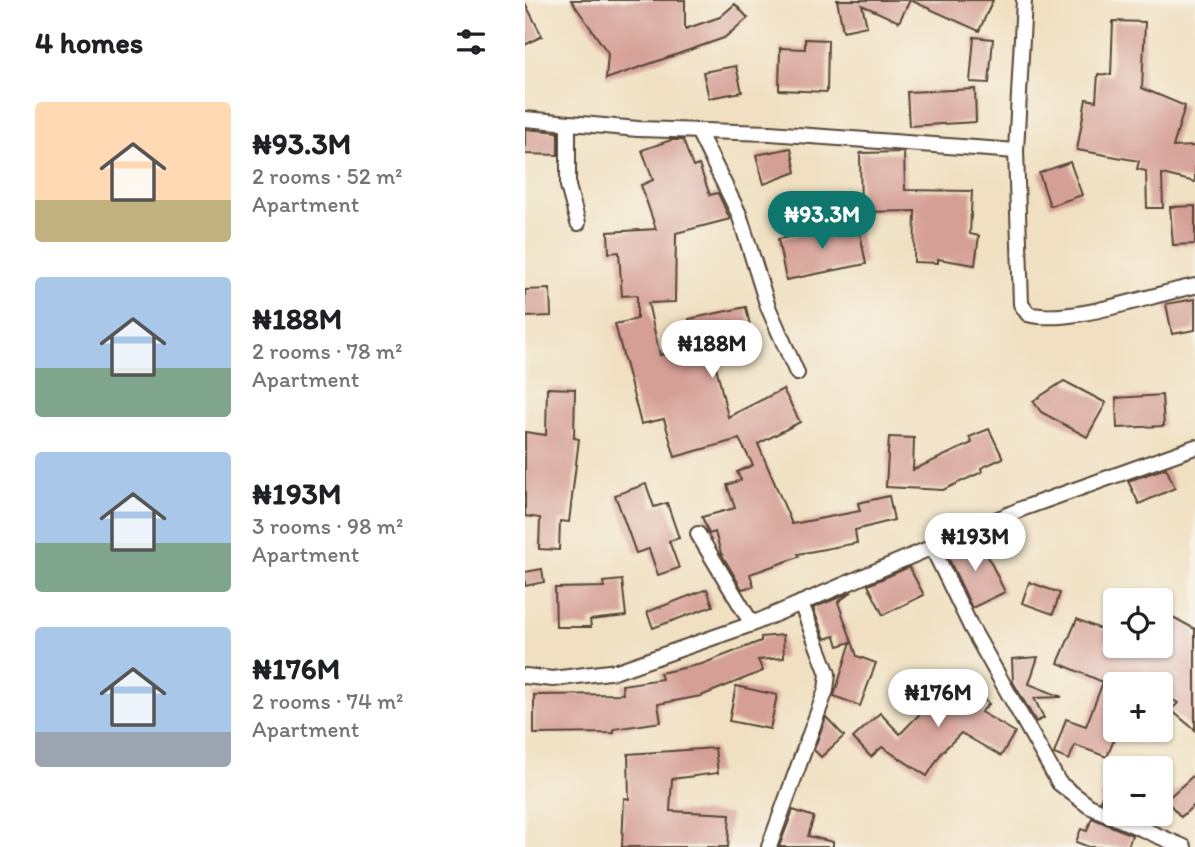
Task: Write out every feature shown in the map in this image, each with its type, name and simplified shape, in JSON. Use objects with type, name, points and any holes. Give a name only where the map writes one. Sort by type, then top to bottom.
[{"type":"street","points":[[1024,0],[1016,151],[1021,304],[1028,314],[1070,317],[1195,286]]},
{"type":"street","points":[[525,119],[1016,151]]},
{"type":"street","points":[[568,123],[568,186],[577,223]]},
{"type":"street","points":[[698,131],[739,214],[768,307],[797,373]]},
{"type":"street","points":[[525,676],[552,679],[617,671],[752,624],[1024,508],[1195,447]]},
{"type":"street","points":[[698,534],[752,624]]},
{"type":"street","points":[[932,547],[971,627],[1059,783],[1089,806],[1184,847]]},
{"type":"street","points":[[769,847],[826,690],[828,674],[801,603]]},
{"type":"building","points":[[571,0],[685,0],[685,29],[720,17],[735,4],[748,18],[724,38],[606,79],[608,53]]},
{"type":"building","points":[[837,0],[910,0],[899,22],[862,5],[867,26],[843,31]]},
{"type":"building","points":[[910,0],[993,0],[979,31]]},
{"type":"building","points":[[525,3],[542,36],[525,45]]},
{"type":"building","points":[[1113,21],[1145,22],[1142,88],[1185,106],[1173,147],[1195,146],[1195,182],[1162,174],[1163,208],[1147,208],[1146,171],[1137,169],[1139,161],[1077,150],[1086,99],[1096,101],[1098,74],[1111,75]]},
{"type":"building","points":[[974,37],[993,39],[989,83],[970,82]]},
{"type":"building","points":[[805,39],[828,40],[827,92],[779,90],[780,48],[805,49]]},
{"type":"building","points":[[736,66],[742,92],[709,98],[703,72]]},
{"type":"building","points":[[975,89],[976,122],[909,126],[907,92]]},
{"type":"building","points":[[525,129],[558,132],[558,155],[525,154]]},
{"type":"building","points":[[671,140],[683,140],[693,167],[699,165],[710,195],[718,193],[730,219],[676,233],[675,302],[648,303],[660,355],[695,349],[689,319],[746,307],[755,349],[714,358],[728,417],[783,389],[800,422],[758,444],[792,524],[860,511],[858,503],[889,496],[894,520],[855,530],[857,543],[798,554],[799,557],[750,574],[754,586],[742,589],[721,553],[715,532],[709,534],[702,517],[735,508],[727,485],[741,480],[737,472],[753,465],[739,439],[675,457],[664,419],[641,424],[615,324],[637,319],[637,295],[622,296],[619,252],[609,253],[608,232],[656,229],[641,185],[653,180],[642,150]]},
{"type":"building","points":[[791,148],[796,172],[764,184],[756,155]]},
{"type":"building","points":[[904,152],[905,190],[972,191],[970,234],[979,236],[975,265],[938,259],[938,263],[914,262],[915,211],[861,212],[860,153]]},
{"type":"building","points":[[1070,162],[1082,195],[1050,206],[1039,173]]},
{"type":"building","points":[[1195,206],[1195,244],[1173,245],[1170,207]]},
{"type":"building","points":[[858,223],[866,264],[786,280],[778,239]]},
{"type":"building","points":[[550,289],[551,316],[525,317],[525,290]]},
{"type":"building","points":[[1195,299],[1195,330],[1172,334],[1166,304]]},
{"type":"building","points":[[1064,381],[1106,403],[1087,437],[1041,412],[1033,401]]},
{"type":"building","points":[[547,388],[575,389],[574,438],[579,439],[569,522],[560,521],[559,550],[539,549],[540,518],[525,516],[525,432],[546,435]]},
{"type":"building","points":[[1162,395],[1164,426],[1117,428],[1116,398]]},
{"type":"building","points":[[989,429],[1003,458],[981,468],[982,472],[943,490],[886,487],[889,437],[914,438],[913,470],[972,443],[969,437]]},
{"type":"building","points":[[1166,468],[1175,488],[1139,504],[1128,481]]},
{"type":"building","points":[[646,484],[654,507],[667,503],[679,538],[669,541],[679,568],[658,575],[649,549],[636,553],[615,495]]},
{"type":"building","points":[[979,538],[1005,592],[972,608],[946,553]]},
{"type":"building","points":[[909,567],[924,595],[883,615],[868,585]]},
{"type":"building","points":[[542,569],[544,582],[525,586],[525,572]]},
{"type":"building","points":[[622,580],[626,616],[590,620],[591,627],[556,627],[555,588],[604,587],[603,582]]},
{"type":"building","points":[[1029,582],[1060,593],[1053,614],[1022,603]]},
{"type":"building","points":[[707,589],[713,606],[653,628],[647,612]]},
{"type":"building","points":[[852,592],[838,602],[857,656],[876,663],[860,706],[834,696],[851,642],[838,646],[835,636],[825,639],[813,608]]},
{"type":"building","points":[[1173,617],[1195,629],[1195,730],[1173,712],[1178,703],[1173,700],[1173,672],[1103,672],[1103,682],[1058,663],[1077,619],[1103,630],[1103,658],[1173,658]]},
{"type":"building","points":[[783,635],[784,658],[758,660],[763,671],[701,696],[658,704],[661,722],[614,729],[614,733],[534,734],[534,695],[623,694],[622,685],[662,679],[660,673],[702,664],[761,641],[761,637]]},
{"type":"building","points":[[1038,657],[1029,684],[1062,697],[1034,698],[1044,718],[1036,722],[1013,682],[1012,659]]},
{"type":"building","points":[[958,675],[989,704],[981,712],[1015,732],[1001,756],[961,733],[942,752],[927,776],[882,747],[871,757],[853,738],[880,713],[900,734]]},
{"type":"building","points":[[1103,682],[1103,742],[1113,742],[1107,756],[1075,745],[1069,760],[1054,754],[1066,719],[1086,726]]},
{"type":"building","points":[[736,686],[777,695],[770,729],[729,721]]},
{"type":"building","points":[[826,717],[844,736],[821,757],[814,750]]},
{"type":"building","points":[[715,748],[718,773],[672,779],[670,811],[730,814],[728,847],[622,847],[624,798],[629,799],[628,754]]},
{"type":"building","points":[[1195,774],[1195,804],[1181,817],[1173,808],[1173,794]]},
{"type":"building","points":[[793,810],[814,817],[808,836],[833,842],[833,847],[779,847]]},
{"type":"building","points":[[1092,818],[1103,823],[1103,826],[1111,826],[1132,835],[1128,847],[1089,847],[1076,842],[1081,829],[1087,831]]}]
